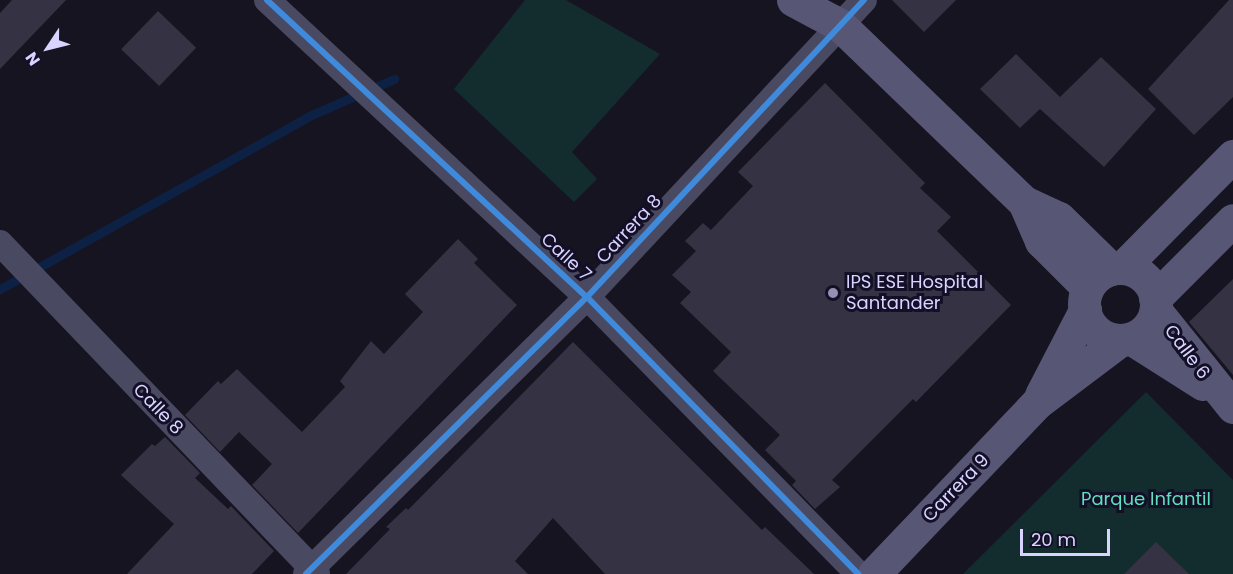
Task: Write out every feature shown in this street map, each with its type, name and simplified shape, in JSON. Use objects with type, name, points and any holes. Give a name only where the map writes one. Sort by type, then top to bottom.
[{"type":"main road","points":[[793,0],[840,25],[1024,202],[1041,241],[1102,284],[1144,277],[1156,304]]},
{"type":"main road","name":"Carrera 9","points":[[1038,402],[1102,284],[1233,156]]},
{"type":"main road","points":[[1102,284],[1093,327],[1125,340],[1143,333],[1156,304],[1233,220]]},
{"type":"main road","name":"Calle 6","points":[[1156,304],[1226,400]]},
{"type":"main road","name":"Carrera 9","points":[[874,574],[1038,402],[1125,340]]},
{"type":"main road","name":"Calle 6","points":[[1125,340],[1226,400]]},
{"type":"street","name":"Calle 7","points":[[267,0],[587,297],[858,574]]},
{"type":"street","name":"Carrera 8","points":[[312,572],[587,297],[864,0]]},
{"type":"street","name":"Calle 8","points":[[0,243],[312,572]]},
{"type":"green space","points":[[525,0],[566,0],[660,54],[572,152],[597,179],[574,202],[454,89]]},
{"type":"green space","name":"Parque Infantil","points":[[1146,392],[1233,480],[1233,574],[963,574]]},
{"type":"building","points":[[12,0],[66,0],[0,69],[0,13]]},
{"type":"building","points":[[892,0],[956,0],[924,32]]},
{"type":"building","points":[[1229,0],[1233,0],[1233,97],[1194,135],[1148,89]]},
{"type":"building","points":[[158,11],[196,48],[159,86],[121,49]]},
{"type":"building","points":[[1016,54],[1060,97],[1101,57],[1156,109],[1104,167],[1040,109],[1020,128],[980,89]]},
{"type":"building","name":"IPS ESE Hospital Santander","points":[[825,83],[925,183],[920,188],[951,217],[937,231],[1011,305],[916,402],[913,399],[832,480],[840,487],[815,509],[792,485],[796,481],[765,450],[780,435],[713,371],[731,352],[680,303],[691,292],[672,275],[696,251],[685,241],[703,223],[711,230],[753,186],[738,172]]},
{"type":"building","points":[[458,239],[478,259],[474,263],[517,305],[298,533],[252,485],[272,464],[239,432],[220,452],[185,415],[218,381],[221,384],[237,369],[302,432],[345,387],[340,381],[371,341],[384,354],[423,312],[405,294]]},
{"type":"building","points":[[1233,279],[1233,375],[1189,322]]},
{"type":"building","points":[[573,342],[762,530],[765,527],[814,574],[605,574],[553,518],[515,561],[528,574],[346,574],[390,529],[386,527],[406,508],[408,510]]},
{"type":"building","points":[[165,437],[200,473],[195,478],[228,509],[231,506],[274,551],[252,574],[127,574],[174,524],[121,475],[152,444],[155,446]]},
{"type":"building","points":[[1156,542],[1189,574],[1124,574]]},
{"type":"waterway","points":[[0,289],[309,116],[394,79]]},
{"type":"cycle path","points":[[267,0],[587,297],[858,574]]},
{"type":"cycle path","points":[[306,574],[587,297],[864,0]]},
{"type":"place","name":"IPS ESE Hospital Santander","points":[[833,293]]}]
